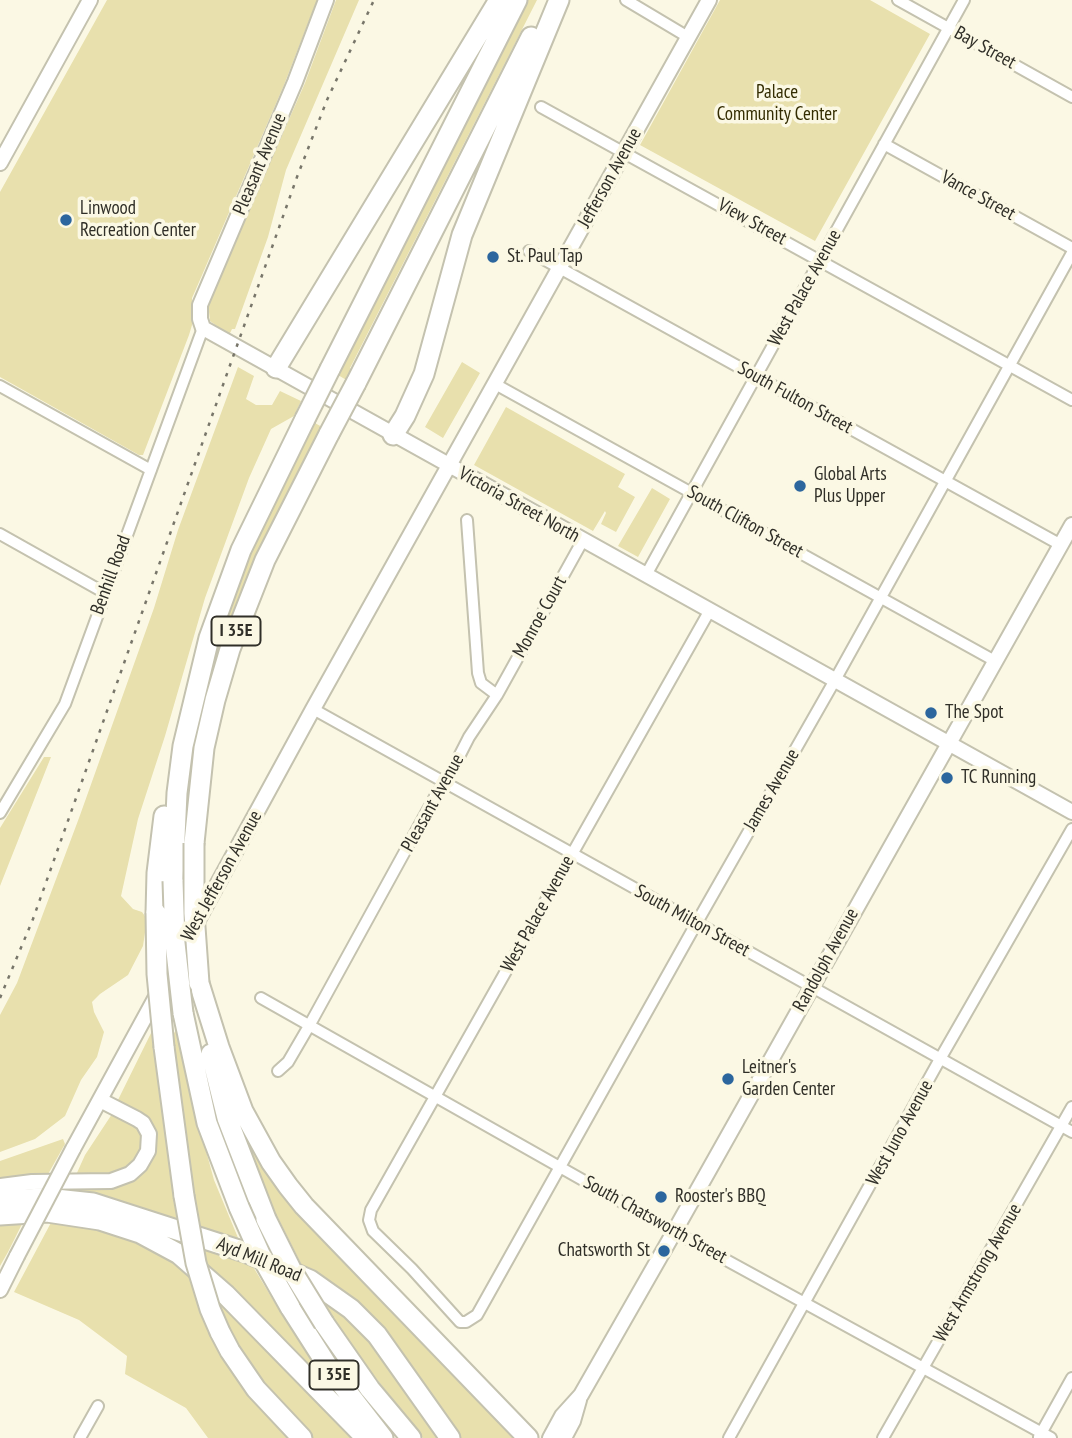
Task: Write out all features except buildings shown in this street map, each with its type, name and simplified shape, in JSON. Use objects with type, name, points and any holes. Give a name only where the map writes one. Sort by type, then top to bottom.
[{"type":"highway","points":[[276,368],[499,0]]},
{"type":"highway","name":"I 35E","points":[[383,1438],[329,1368],[260,1254],[207,1123],[183,1013],[175,943],[173,881],[177,793],[189,717],[209,638],[228,581],[259,509],[517,0]]},
{"type":"highway","name":"I 35E","points":[[411,1438],[370,1390],[292,1271],[266,1219],[227,1118],[212,1059],[199,983],[194,913],[194,843],[204,748],[215,700],[230,649],[265,560],[549,0]]},
{"type":"highway","points":[[393,435],[416,394],[462,235],[559,0]]},
{"type":"highway","points":[[189,717],[171,774],[160,842],[156,913],[158,986],[164,1047],[184,1196],[196,1263],[220,1332],[256,1389],[302,1438]]},
{"type":"highway","points":[[199,983],[243,1111],[271,1162],[288,1186],[527,1438]]},
{"type":"highway","name":"Ayd Mill Road","points":[[0,1200],[46,1198],[93,1203],[245,1252],[310,1280],[351,1309],[377,1335],[450,1438]]},
{"type":"highway","points":[[0,1215],[47,1212],[100,1220],[140,1233],[179,1254],[221,1290],[366,1438]]},
{"type":"street","points":[[0,163],[90,0]]},
{"type":"street","name":"Pleasant Avenue","points":[[203,328],[200,304],[295,82],[326,0]]},
{"type":"street","points":[[626,0],[688,37]]},
{"type":"street","name":"Jefferson Avenue","points":[[449,466],[709,0]]},
{"type":"street","name":"Bay Street","points":[[898,0],[1072,96]]},
{"type":"street","name":"West Palace Avenue","points":[[646,575],[964,0]]},
{"type":"street","name":"View Street","points":[[541,107],[1072,400]]},
{"type":"street","name":"Vance Street","points":[[884,144],[1072,248]]},
{"type":"street","name":"South Fulton Street","points":[[529,251],[1061,545]]},
{"type":"street","name":"James Avenue","points":[[467,1322],[477,1315],[561,1168],[1072,253]]},
{"type":"street","name":"Victoria Street North","points":[[203,328],[1072,812]]},
{"type":"street","name":"Benhill Road","points":[[0,813],[65,704],[203,328]]},
{"type":"street","name":"South Clifton Street","points":[[495,383],[995,661]]},
{"type":"street","points":[[0,386],[150,470]]},
{"type":"street","name":"West Jefferson Avenue","points":[[2,1283],[313,709],[449,466]]},
{"type":"street","points":[[467,520],[478,673],[481,683],[497,695]]},
{"type":"street","name":"Randolph Avenue","points":[[550,1438],[562,1416],[580,1395],[675,1231],[1072,525]]},
{"type":"street","points":[[0,534],[105,593]]},
{"type":"street","name":"Monroe Court","points":[[497,695],[583,540]]},
{"type":"street","name":"West Palace Avenue","points":[[467,1322],[456,1319],[412,1269],[373,1231],[369,1220],[371,1210],[710,610]]},
{"type":"street","name":"Pleasant Avenue","points":[[278,1071],[288,1062],[309,1026],[469,737],[497,695]]},
{"type":"street","name":"South Milton Street","points":[[313,709],[1072,1132]]},
{"type":"street","name":"West Juno Avenue","points":[[729,1438],[940,1059],[1072,829]]},
{"type":"street","name":"South Chatsworth Street","points":[[261,998],[1043,1436]]},
{"type":"street","points":[[0,1186],[32,1182],[111,1181],[130,1174],[140,1165],[148,1150],[147,1128],[132,1115],[100,1100]]},
{"type":"street","name":"West Armstrong Avenue","points":[[883,1438],[1072,1107]]},
{"type":"street","points":[[1043,1436],[1072,1378]]},
{"type":"street","name":"Randolph Avenue","points":[[564,1438],[573,1421],[580,1395]]},
{"type":"street","points":[[80,1438],[98,1406]]},
{"type":"green space","points":[[107,0],[317,0],[284,85],[192,298],[192,325],[189,335],[143,455],[0,377],[0,192]]},
{"type":"green space","points":[[336,0],[359,0],[286,170],[268,237],[235,329],[232,329],[229,335],[210,321],[208,303],[305,83]]},
{"type":"green space","points":[[526,0],[537,0],[350,368],[353,371],[348,381],[338,375]]},
{"type":"green space","name":"Palace Community Center","points":[[720,0],[870,0],[930,34],[815,241],[640,145]]},
{"type":"green space","points":[[462,362],[480,373],[443,438],[425,427]]},
{"type":"green space","points":[[238,367],[254,376],[246,399],[256,405],[272,405],[280,391],[301,401],[294,416],[271,429],[249,478],[205,598],[138,819],[121,896],[147,919],[143,946],[128,975],[92,1002],[104,1032],[97,1057],[81,1080],[65,1116],[35,1139],[0,1152],[0,1015],[17,983],[79,818],[154,608],[178,530]]},
{"type":"green space","points":[[506,407],[625,474],[618,487],[635,497],[616,532],[601,524],[605,511],[593,531],[474,465]]},
{"type":"green space","points":[[313,422],[324,428],[254,567],[186,860],[182,866],[189,772],[215,650],[249,553]]},
{"type":"green space","points":[[652,488],[670,499],[638,557],[618,546]]},
{"type":"green space","points":[[44,757],[51,757],[0,886],[0,828]]},
{"type":"green space","points":[[154,1027],[183,1227],[65,1195],[72,1183],[104,1185],[155,1148],[155,1133],[148,1119],[135,1110],[116,1104]]},
{"type":"green space","points":[[176,1030],[214,1180],[241,1245],[197,1232],[168,1043]]},
{"type":"green space","points":[[112,1114],[140,1126],[146,1149],[126,1169],[108,1175],[76,1175],[85,1155]]},
{"type":"green space","points":[[238,1117],[246,1130],[520,1438],[456,1438],[442,1418],[305,1272],[265,1192]]},
{"type":"green space","points":[[63,1139],[65,1144],[47,1176],[0,1178],[0,1161]]},
{"type":"green space","points":[[26,1216],[8,1252],[0,1266],[0,1218]]},
{"type":"green space","points":[[54,1217],[126,1234],[190,1270],[257,1404],[288,1438],[208,1438],[186,1408],[125,1374],[127,1356],[79,1320],[14,1292]]},
{"type":"green space","points":[[198,1239],[246,1255],[284,1318],[332,1388],[371,1438],[205,1270]]},
{"type":"green space","points":[[208,1280],[363,1438],[309,1438],[277,1403],[230,1336]]},
{"type":"green space","points":[[311,1282],[345,1307],[447,1438],[423,1438],[354,1350]]},
{"type":"railway","points":[[0,998],[33,919],[297,177],[327,100],[374,0]]},
{"type":"place","name":"Linwood Recreation Center","points":[[66,220]]},
{"type":"place","name":"St. Paul Tap","points":[[493,257]]},
{"type":"place","name":"Global Arts Plus Upper","points":[[800,486]]},
{"type":"place","name":"The Spot","points":[[931,713]]},
{"type":"place","name":"TC Running","points":[[947,778]]},
{"type":"place","name":"Leitner's Garden Center","points":[[728,1079]]},
{"type":"place","name":"Rooster's BBQ","points":[[661,1197]]},
{"type":"place","name":"Chatsworth St","points":[[664,1251]]}]
